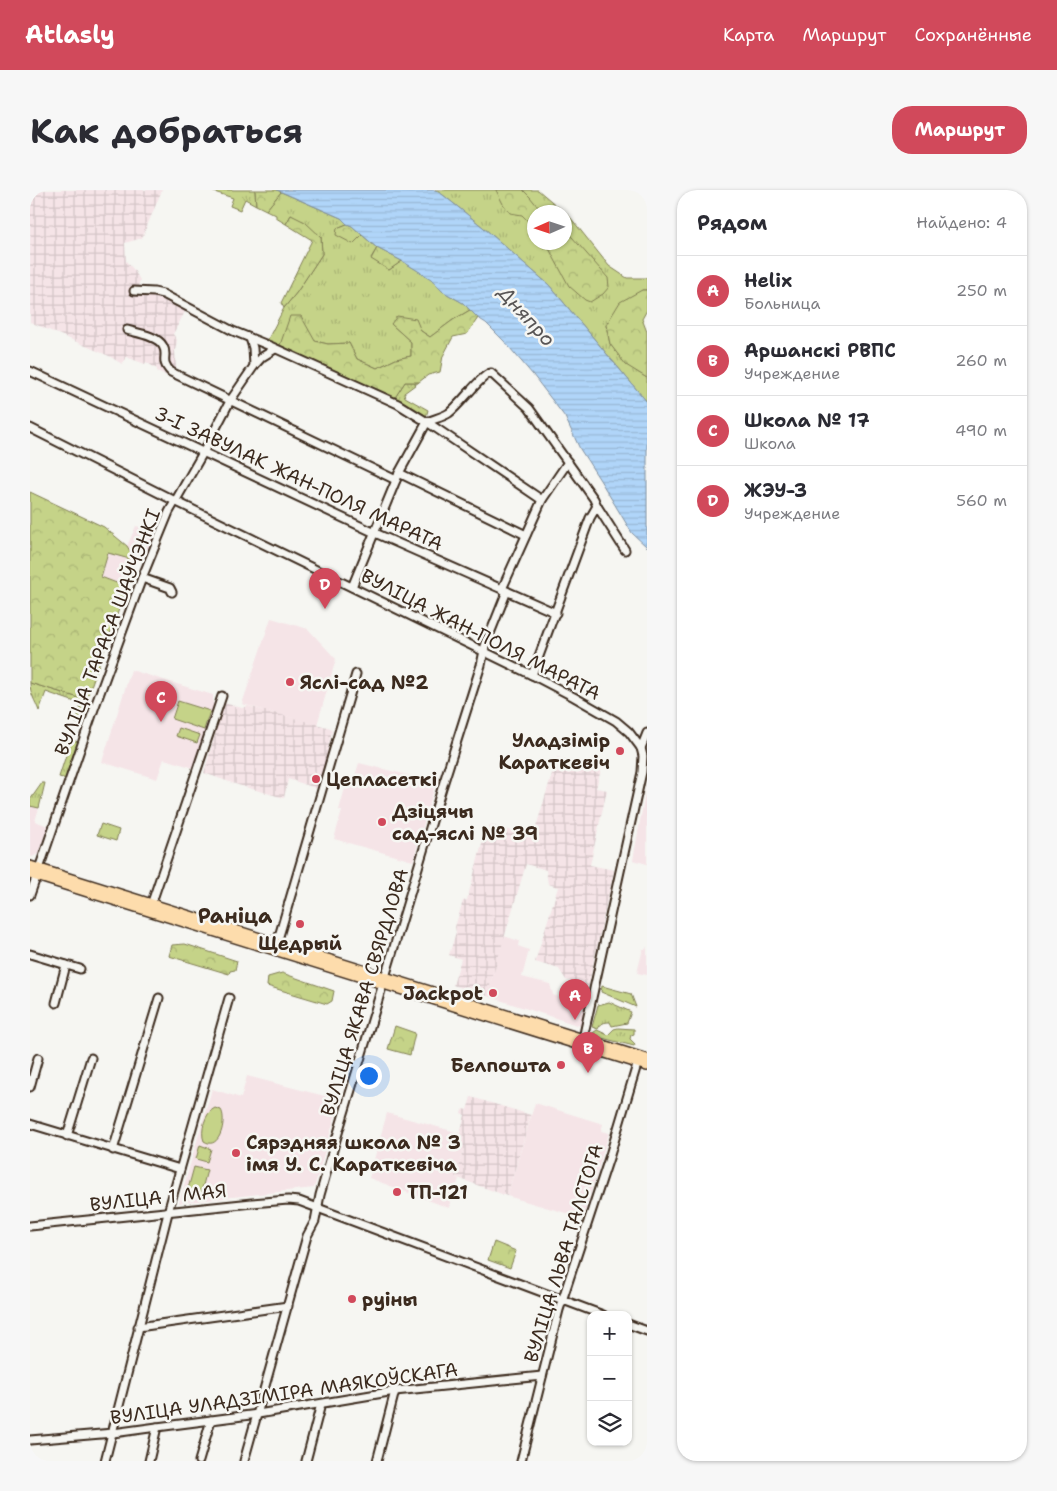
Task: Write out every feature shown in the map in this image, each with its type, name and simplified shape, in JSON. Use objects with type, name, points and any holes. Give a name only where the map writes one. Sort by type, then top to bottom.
[{"type":"main road","points":[[33,871],[641,1059],[647,1066]]},
{"type":"main road","points":[[150,907],[277,943],[385,980]]},
{"type":"street","points":[[134,291],[163,294],[233,332],[398,404],[542,500]]},
{"type":"street","points":[[127,330],[157,339],[163,346],[165,352],[164,361],[166,367],[171,372],[396,480]]},
{"type":"street","points":[[250,338],[253,348],[254,366]]},
{"type":"street","name":"ВУЛІЦА ТАРАСА ШАЎЧЭНКІ","points":[[30,895],[33,871],[142,578],[169,512],[230,401],[254,366],[262,357],[275,350]]},
{"type":"street","name":"3-І ЗАВУЛАК ЖАН-ПОЛЯ МАРАТА","points":[[30,370],[375,533],[556,613]]},
{"type":"street","points":[[352,587],[399,472],[427,422],[448,414],[487,373],[491,373],[529,408],[594,498],[597,506],[626,550]]},
{"type":"street","name":"ВУЛІЦА ЖАН-ПОЛЯ МАРАТА","points":[[30,428],[175,502],[532,675],[616,721],[629,732],[641,748]]},
{"type":"street","name":"ВУЛІЦА ЯКАВА СВЯРДЛОВА","points":[[244,1461],[307,1236],[315,1221],[338,1134],[485,646],[504,590],[526,535],[542,500],[568,462]]},
{"type":"street","points":[[399,472],[526,535]]},
{"type":"street","points":[[532,675],[590,518],[597,506]]},
{"type":"street","points":[[142,578],[170,588],[172,592]]},
{"type":"street","points":[[277,943],[356,674]]},
{"type":"street","points":[[150,907],[222,696]]},
{"type":"street","points":[[582,1042],[640,781],[643,763],[641,748],[647,733]]},
{"type":"street","points":[[30,954],[80,969]]},
{"type":"street","points":[[56,1003],[66,965]]},
{"type":"street","points":[[113,1150],[159,998]]},
{"type":"street","points":[[105,1461],[168,1212],[229,998]]},
{"type":"street","points":[[30,1087],[38,1058]]},
{"type":"street","points":[[67,1136],[91,1058]]},
{"type":"street","name":"ВУЛІЦА ЛЬВА ТАЛСТОГА","points":[[521,1461],[563,1300],[641,1059]]},
{"type":"street","points":[[30,1124],[180,1169]]},
{"type":"street","name":"ВУЛІЦА 1 МАЯ","points":[[30,1226],[288,1200],[299,1201],[592,1311]]},
{"type":"street","points":[[138,1328],[288,1306]]},
{"type":"street","points":[[632,1325],[647,1331]]},
{"type":"street","name":"ВУЛІЦА УЛАДЗІМІРА МАЯКОЎСКАГА","points":[[30,1440],[113,1433],[258,1414],[395,1391],[542,1376]]},
{"type":"street","points":[[377,1461],[395,1391]]},
{"type":"street","points":[[306,1461],[321,1404]]},
{"type":"street","points":[[200,1461],[211,1420]]},
{"type":"street","points":[[149,1461],[157,1427]]},
{"type":"shaded area","points":[[30,190],[162,190],[142,238],[125,243],[126,261],[140,280],[138,286],[135,286],[132,296],[162,296],[186,310],[173,334],[177,340],[175,351],[176,368],[172,378],[157,371],[157,369],[146,362],[145,364],[126,357],[122,364],[109,356],[30,322]]},
{"type":"shaded area","points":[[136,526],[147,529],[144,536],[153,539],[146,556],[130,551],[127,546]]},
{"type":"shaded area","points":[[108,552],[133,560],[127,587],[101,577]]},
{"type":"shaded area","name":"Яслі-сад №2","points":[[271,618],[308,629],[336,659],[317,725],[242,704]]},
{"type":"shaded area","points":[[131,670],[213,695],[213,707],[194,768],[164,759],[157,779],[102,762]]},
{"type":"shaded area","points":[[224,703],[242,708],[248,706],[331,728],[332,731],[319,789],[288,779],[284,798],[204,773]]},
{"type":"shaded area","points":[[557,757],[601,770],[596,788],[607,790],[590,865],[614,870],[588,987],[566,980],[559,969],[535,962],[558,887],[548,884],[546,870],[526,864],[487,996],[453,985],[461,959],[449,955],[456,932],[455,927],[463,901],[467,900],[482,844],[490,825],[533,837]]},
{"type":"shaded area","name":"Дзіцячы сад-яслі № 39","points":[[359,763],[436,782],[413,861],[334,839],[342,811],[339,810],[348,777],[354,779]]},
{"type":"shaded area","points":[[647,783],[647,864],[633,860]]},
{"type":"shaded area","points":[[30,805],[39,808],[35,821],[48,826],[38,854],[32,857],[30,856]]},
{"type":"shaded area","points":[[504,936],[519,941],[518,946],[529,950],[522,977],[550,984],[553,995],[586,1006],[580,1026],[487,996]]},
{"type":"shaded area","points":[[647,946],[647,975],[637,973],[643,949],[646,949]]},
{"type":"shaded area","points":[[247,1076],[340,1100],[314,1188],[179,1203],[212,1089],[241,1098]]},
{"type":"shaded area","points":[[471,1097],[531,1115],[507,1196],[455,1177],[463,1151],[459,1149],[463,1135],[460,1133],[465,1115],[461,1113],[463,1109],[467,1110]]},
{"type":"shaded area","points":[[535,1103],[603,1124],[601,1131],[609,1133],[583,1218],[507,1196]]},
{"type":"shaded area","points":[[387,1113],[463,1134],[459,1149],[463,1151],[455,1177],[459,1179],[449,1208],[369,1178]]},
{"type":"green space","points":[[208,190],[255,190],[256,205],[245,199],[240,210],[230,206],[233,198]]},
{"type":"green space","points":[[255,190],[277,190],[281,192],[266,210],[256,205]]},
{"type":"green space","points":[[435,190],[538,190],[556,205],[527,205],[527,250],[572,250],[572,220],[609,266],[627,278],[647,278],[647,290],[642,290],[606,325],[610,344],[626,364],[647,378],[647,402],[549,285],[484,228]]},
{"type":"green space","points":[[496,190],[523,190],[536,205],[527,205],[527,220],[522,215],[510,213]]},
{"type":"green space","points":[[281,192],[341,218],[347,224],[337,228],[353,244],[362,235],[377,248],[371,258],[389,270],[402,261],[432,279],[442,291],[463,303],[470,310],[430,337],[421,331],[391,324],[411,342],[411,356],[396,359],[377,368],[357,359],[349,343],[328,344],[315,341],[279,348],[266,343],[284,308],[322,254],[321,237],[291,215],[286,224],[276,218],[276,215],[266,210]]},
{"type":"green space","points":[[291,215],[305,222],[321,237],[322,254],[284,308],[281,303],[312,240],[286,224]]},
{"type":"green space","points":[[347,224],[362,235],[353,244],[336,235],[337,228]]},
{"type":"green space","points":[[572,237],[608,278],[609,287],[603,294],[590,302],[569,286],[550,250],[572,250]]},
{"type":"green space","points":[[377,248],[402,261],[389,270],[371,259]]},
{"type":"green space","points":[[642,290],[647,290],[647,310],[642,319],[647,332],[647,378],[626,365],[610,344],[606,325],[620,302]]},
{"type":"green space","points":[[470,310],[478,318],[467,334],[453,337],[443,356],[440,372],[428,375],[419,382],[405,382],[394,399],[279,348],[290,316],[301,316],[315,341],[328,344],[349,343],[357,359],[377,368],[396,359],[411,356],[411,342],[391,324],[397,316],[416,319],[421,331],[430,337]]},
{"type":"green space","points":[[405,382],[419,382],[404,393],[405,397],[428,410],[426,417],[394,399]]},
{"type":"green space","points":[[30,492],[104,527],[127,546],[130,551],[135,553],[133,560],[108,553],[101,577],[127,587],[86,700],[30,683]]},
{"type":"green space","points":[[30,683],[86,700],[78,724],[76,723],[81,704],[46,692],[39,711]]},
{"type":"green space","points":[[178,701],[210,711],[204,730],[172,719]]},
{"type":"green space","points":[[179,728],[200,735],[197,743],[176,736]]},
{"type":"green space","points":[[71,740],[78,743],[67,779],[59,777]]},
{"type":"green space","points":[[42,783],[45,783],[39,808],[30,806],[30,800]]},
{"type":"green space","points":[[101,824],[119,830],[116,841],[97,835]]},
{"type":"green space","points":[[185,944],[237,961],[235,970],[230,971],[229,974],[169,956],[172,945]]},
{"type":"green space","points":[[282,973],[334,991],[332,1001],[327,1004],[267,986],[268,977]]},
{"type":"green space","points":[[602,986],[631,994],[636,1007],[601,992]]},
{"type":"green space","points":[[609,1002],[631,1012],[627,1023],[612,1026],[610,1022],[606,1022],[598,1029],[592,1027],[598,1005]]},
{"type":"green space","points":[[395,1026],[415,1033],[410,1055],[388,1049]]},
{"type":"green space","points":[[618,1028],[634,1029],[634,1034],[631,1035],[630,1039],[635,1044],[634,1046],[590,1035],[597,1030],[608,1035]]},
{"type":"green space","points":[[215,1108],[221,1110],[223,1114],[222,1127],[218,1138],[210,1143],[204,1141],[203,1128],[208,1114]]},
{"type":"green space","points":[[200,1145],[211,1149],[207,1162],[196,1159]]},
{"type":"green space","points":[[194,1167],[207,1170],[201,1193],[188,1189]]},
{"type":"green space","points":[[494,1242],[516,1251],[510,1268],[488,1260]]},
{"type":"water","name":"Дняпро","points":[[277,190],[435,190],[484,228],[549,285],[647,402],[647,547],[632,533],[580,449],[565,417],[533,375],[486,323],[463,303],[442,291],[431,279],[377,248],[341,218]]},
{"type":"place","name":"ЖЭУ-3","points":[[325,609]]},
{"type":"place","name":"Яслі-сад №2","points":[[290,682]]},
{"type":"place","name":"Школа № 17","points":[[161,722]]},
{"type":"place","name":"Уладзімір Караткевіч","points":[[620,751]]},
{"type":"place","name":"Цепласеткі","points":[[316,779]]},
{"type":"place","name":"Дзіцячы сад-яслі № 39","points":[[382,822]]},
{"type":"place","name":"Щедрый","points":[[300,924]]},
{"type":"place","name":"Jackpot","points":[[493,993]]},
{"type":"place","name":"Helix","points":[[575,1020]]},
{"type":"place","name":"Белпошта","points":[[561,1065]]},
{"type":"place","name":"Аршанскі РВПС","points":[[588,1073]]},
{"type":"place","name":"Сярэдняя школа № 3 імя У. С. Караткевіча","points":[[236,1153]]},
{"type":"place","name":"ТП-121","points":[[397,1192]]},
{"type":"place","name":"руіны","points":[[352,1299]]},
{"type":"district","name":"Раніца","points":[[235,916]]}]
